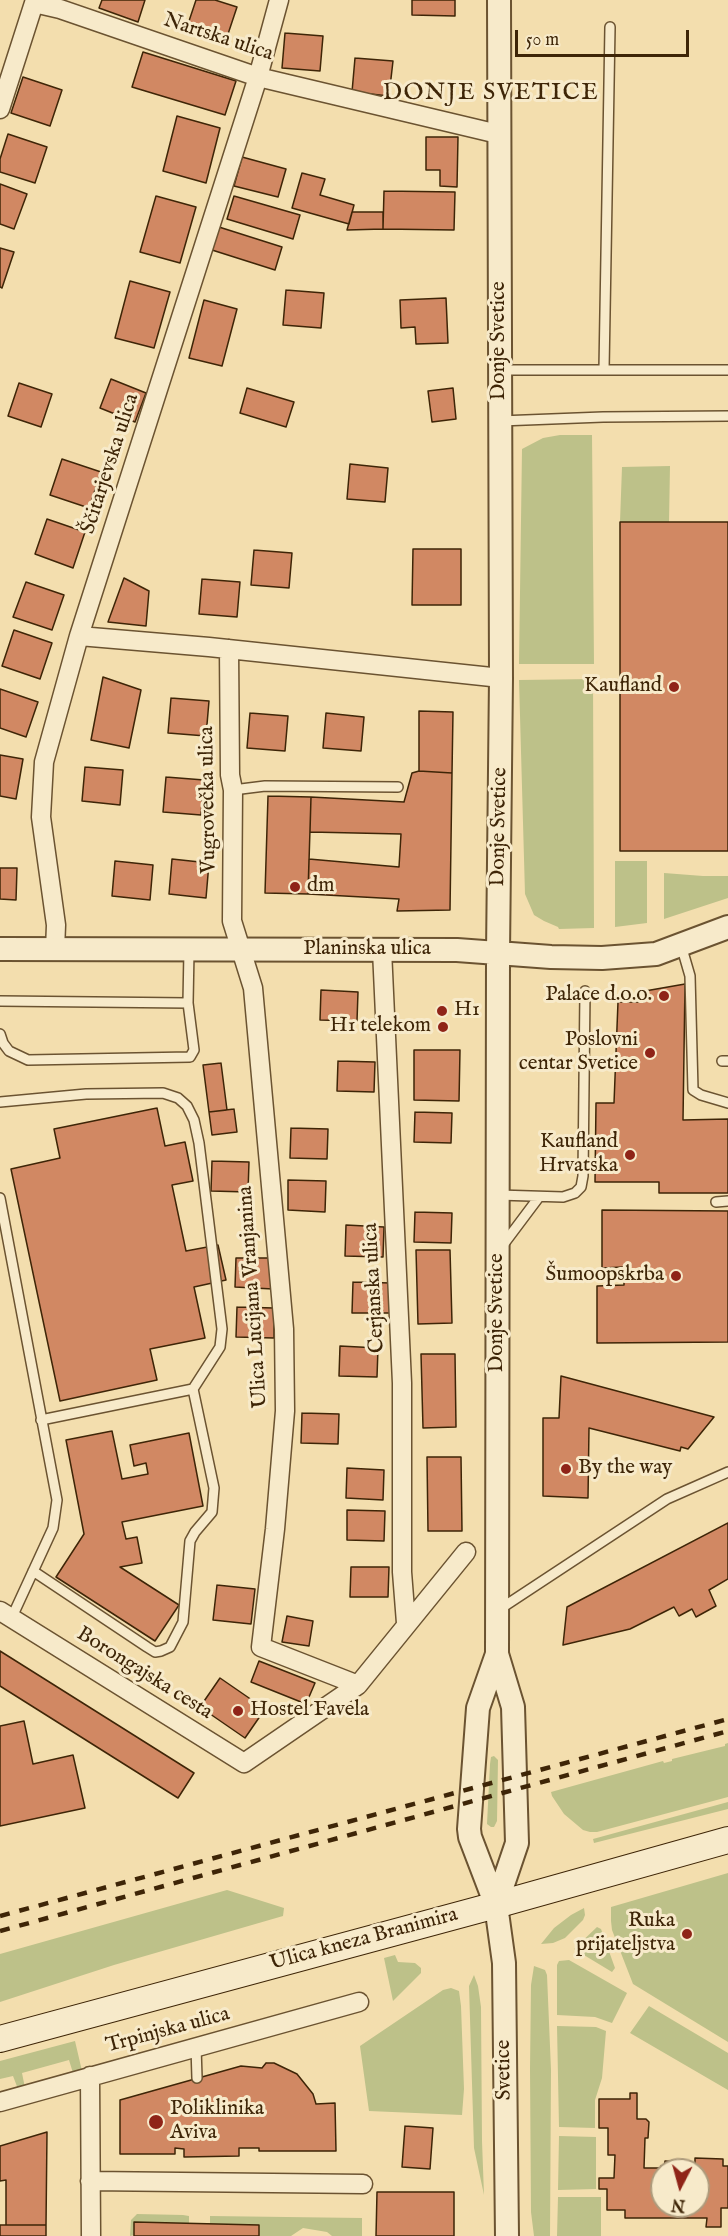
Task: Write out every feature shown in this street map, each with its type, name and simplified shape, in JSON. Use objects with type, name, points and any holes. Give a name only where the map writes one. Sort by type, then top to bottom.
[{"type":"main road","name":"Ulica kneza Branimira","points":[[0,2039],[728,1840]]},
{"type":"street","name":"Ščitarjevska ulica","points":[[55,950],[56,925],[41,817],[44,762],[79,636],[258,77],[279,0]]},
{"type":"street","name":"Donje Svetice","points":[[496,1905],[470,1837],[469,1828],[478,1708],[497,1654],[498,1610],[498,953],[501,678],[499,0]]},
{"type":"street","name":"Nartska ulica","points":[[0,109],[34,3],[60,9],[258,77],[498,134]]},
{"type":"street","points":[[79,636],[229,649],[501,678]]},
{"type":"street","name":"Vugrovečka ulica","points":[[229,649],[230,775],[233,790],[232,921],[242,949]]},
{"type":"street","name":"Planinska ulica","points":[[0,949],[457,950],[602,958],[656,954],[728,927]]},
{"type":"street","name":"Ulica Lucijana Vranjanina","points":[[242,949],[253,988],[284,1329],[285,1411],[275,1530],[261,1647],[358,1685]]},
{"type":"street","name":"Cerjanska ulica","points":[[382,951],[402,1383],[402,1572],[406,1623]]},
{"type":"street","name":"Borongajska cesta","points":[[6,1614],[244,1763],[358,1685],[466,1551]]},
{"type":"street","name":"Donje Svetice","points":[[496,1905],[517,1843],[513,1707],[497,1654]]},
{"type":"street","name":"Svetice","points":[[496,1905],[504,1964],[507,2236]]},
{"type":"street","name":"Trpinjska ulica","points":[[91,2236],[90,2076],[360,2002]]},
{"type":"street","points":[[0,2102],[90,2076]]},
{"type":"street","points":[[90,2181],[363,2184]]},
{"type":"lane","points":[[604,369],[610,27]]},
{"type":"lane","points":[[500,370],[728,370]]},
{"type":"lane","points":[[500,421],[592,417],[728,416]]},
{"type":"lane","points":[[233,790],[265,786],[398,787]]},
{"type":"lane","points":[[681,945],[690,976],[693,1090],[701,1095],[728,1103]]},
{"type":"lane","points":[[0,1034],[9,1052],[28,1060],[190,1057],[194,1050],[188,1003],[189,949]]},
{"type":"lane","points":[[498,1196],[562,1197],[575,1193],[581,1187],[584,1176],[585,991]]},
{"type":"lane","points":[[0,1001],[188,1003]]},
{"type":"lane","points":[[0,1102],[86,1094],[163,1093],[178,1098],[187,1106],[194,1120],[199,1143],[222,1329],[220,1347],[193,1389],[214,1488],[212,1512],[190,1541],[183,1622],[170,1647],[161,1652],[155,1652],[33,1571]]},
{"type":"lane","points":[[498,1251],[539,1197]]},
{"type":"lane","points":[[0,1198],[57,1500],[57,1513],[53,1528],[33,1571],[6,1614]]},
{"type":"lane","points":[[716,1202],[728,1201]]},
{"type":"lane","points":[[41,1420],[193,1389]]},
{"type":"lane","points":[[498,1610],[667,1499],[728,1472]]},
{"type":"lane","points":[[195,2047],[196,2078]]},
{"type":"green space","points":[[560,435],[592,435],[594,664],[519,664],[522,449],[543,438]]},
{"type":"green space","points":[[670,466],[669,522],[620,522],[622,467]]},
{"type":"green space","points":[[593,679],[594,928],[559,929],[534,915],[525,894],[519,680]]},
{"type":"green space","points":[[615,861],[647,861],[647,923],[615,927]]},
{"type":"green space","points":[[664,873],[728,876],[728,898],[664,919]]},
{"type":"green space","points":[[728,1743],[728,1797],[590,1832],[583,1830],[564,1814],[552,1796],[551,1792],[663,1761],[664,1763],[672,1761],[672,1759],[725,1746]]},
{"type":"green space","points":[[494,1756],[498,1760],[497,1821],[494,1827],[491,1827],[487,1824],[490,1764],[491,1757]]},
{"type":"green space","points":[[728,1802],[728,1809],[594,1843],[593,1839]]},
{"type":"green space","points":[[728,1873],[728,2042],[633,1984],[612,1930],[611,1907]]},
{"type":"green space","points":[[227,1890],[284,1908],[283,1916],[114,1965],[0,2002],[0,1954]]},
{"type":"green space","points":[[584,1908],[583,1920],[565,1938],[553,1943],[541,1944],[554,1928]]},
{"type":"green space","points":[[597,1927],[601,1929],[615,1968],[612,1972],[574,1949]]},
{"type":"green space","points":[[395,1955],[398,1962],[415,1963],[421,1968],[421,1973],[393,2001],[384,1958]]},
{"type":"green space","points":[[569,1960],[627,1993],[612,2023],[595,2017],[557,2015],[557,1965],[559,1961]]},
{"type":"green space","points":[[534,1966],[545,1970],[547,1975],[551,2070],[550,2236],[534,2236],[531,2212],[531,1985]]},
{"type":"green space","points":[[474,1975],[481,2007],[484,2195],[474,2148],[469,1986]]},
{"type":"green space","points":[[451,1988],[459,1991],[461,2006],[464,2089],[462,2115],[369,2111],[360,2046],[443,1990]]},
{"type":"green space","points":[[649,2006],[728,2053],[728,2090],[630,2033]]},
{"type":"green space","points":[[557,2026],[596,2027],[606,2031],[602,2078],[595,2100],[595,2128],[559,2127]]},
{"type":"green space","points":[[75,2041],[82,2071],[73,2073],[69,2060],[22,2073],[25,2088],[18,2089],[13,2076],[0,2079],[0,2061]]},
{"type":"green space","points":[[559,2136],[596,2137],[596,2189],[558,2190]]},
{"type":"green space","points":[[558,2197],[601,2197],[601,2236],[557,2236]]},
{"type":"green space","points":[[137,2214],[189,2216],[189,2224],[130,2236],[131,2220]]},
{"type":"green space","points":[[210,2216],[362,2218],[362,2236],[332,2236],[327,2232],[303,2228],[291,2236],[259,2236],[259,2225],[210,2224]]},
{"type":"building","points":[[102,0],[145,0],[138,22],[99,8]]},
{"type":"building","points":[[196,0],[215,0],[237,7],[225,43],[186,30]]},
{"type":"building","points":[[412,0],[455,0],[455,16],[412,15]]},
{"type":"building","points":[[285,33],[323,36],[320,71],[282,68]]},
{"type":"building","points":[[143,52],[236,81],[225,115],[132,87]]},
{"type":"building","points":[[355,58],[393,61],[389,96],[352,92]]},
{"type":"building","points":[[23,77],[62,90],[50,126],[11,113]]},
{"type":"building","points":[[177,116],[220,128],[206,183],[163,171]]},
{"type":"building","points":[[8,134],[47,147],[35,183],[0,172],[0,159]]},
{"type":"building","points":[[426,137],[458,137],[457,187],[440,186],[440,170],[426,170]]},
{"type":"building","points":[[242,157],[286,169],[278,197],[234,186]]},
{"type":"building","points":[[302,173],[325,179],[320,195],[354,205],[349,224],[292,208]]},
{"type":"building","points":[[0,184],[27,194],[14,229],[0,224]]},
{"type":"building","points":[[384,191],[455,192],[454,230],[383,229]]},
{"type":"building","points":[[156,196],[196,207],[180,263],[140,252]]},
{"type":"building","points":[[234,196],[300,215],[293,239],[227,219]]},
{"type":"building","points":[[352,212],[383,212],[383,229],[347,230]]},
{"type":"building","points":[[219,227],[282,247],[275,270],[212,250]]},
{"type":"building","points":[[0,248],[14,252],[2,288],[0,287]]},
{"type":"building","points":[[130,281],[170,292],[154,348],[115,338]]},
{"type":"building","points":[[286,290],[324,293],[321,328],[283,325]]},
{"type":"building","points":[[446,298],[448,343],[416,344],[415,327],[401,328],[400,300]]},
{"type":"building","points":[[204,300],[237,309],[222,366],[189,358]]},
{"type":"building","points":[[111,379],[146,393],[135,422],[100,408]]},
{"type":"building","points":[[19,383],[52,394],[41,427],[8,416]]},
{"type":"building","points":[[247,388],[294,402],[286,427],[240,413]]},
{"type":"building","points":[[453,388],[456,419],[432,422],[428,391]]},
{"type":"building","points":[[62,459],[101,472],[89,508],[50,495]]},
{"type":"building","points":[[350,464],[388,468],[385,502],[347,499]]},
{"type":"building","points":[[47,519],[85,532],[73,568],[35,554]]},
{"type":"building","name":"Kaufland","points":[[620,522],[728,522],[728,851],[620,851]]},
{"type":"building","points":[[413,549],[461,549],[461,605],[412,605]]},
{"type":"building","points":[[254,550],[292,553],[289,588],[251,585]]},
{"type":"building","points":[[124,578],[149,591],[146,626],[108,622]]},
{"type":"building","points":[[202,579],[240,582],[237,617],[199,614]]},
{"type":"building","points":[[26,582],[64,595],[52,630],[13,617]]},
{"type":"building","points":[[14,630],[52,643],[40,679],[2,666]]},
{"type":"building","points":[[103,677],[141,690],[129,748],[91,740]]},
{"type":"building","points":[[0,689],[38,702],[26,737],[0,728]]},
{"type":"building","points":[[171,698],[209,701],[206,736],[168,733]]},
{"type":"building","points":[[419,711],[453,712],[452,773],[419,771]]},
{"type":"building","points":[[250,713],[288,716],[285,751],[247,748]]},
{"type":"building","points":[[326,713],[364,717],[361,751],[323,748]]},
{"type":"building","points":[[0,755],[23,759],[16,799],[0,796]]},
{"type":"building","points":[[85,767],[123,770],[120,805],[82,801]]},
{"type":"building","points":[[419,771],[452,773],[450,910],[397,911],[399,899],[308,894],[309,859],[399,867],[401,834],[310,832],[311,797],[404,802],[412,773]]},
{"type":"building","points":[[166,777],[204,780],[201,815],[163,812]]},
{"type":"building","points":[[268,796],[311,797],[308,894],[265,893]]},
{"type":"building","points":[[172,859],[209,863],[206,898],[169,894]]},
{"type":"building","points":[[115,861],[153,865],[150,900],[112,896]]},
{"type":"building","points":[[0,868],[17,868],[16,900],[0,899]]},
{"type":"building","name":"Poslovni centar Svetice","points":[[685,984],[683,1120],[728,1119],[728,1193],[659,1193],[659,1182],[595,1182],[596,1103],[614,1103],[618,1002],[644,1002],[645,991]]},
{"type":"building","points":[[321,990],[358,992],[357,1021],[320,1020]]},
{"type":"building","points":[[414,1050],[460,1050],[459,1101],[414,1100]]},
{"type":"building","points":[[338,1061],[375,1062],[374,1092],[337,1091]]},
{"type":"building","points":[[221,1063],[227,1110],[209,1112],[203,1065]]},
{"type":"building","points":[[157,1108],[165,1146],[185,1142],[193,1181],[172,1185],[186,1251],[218,1245],[226,1280],[194,1287],[205,1338],[150,1349],[157,1380],[60,1401],[11,1169],[60,1158],[54,1129]]},
{"type":"building","points":[[234,1109],[237,1132],[212,1135],[209,1112]]},
{"type":"building","points":[[415,1112],[452,1113],[451,1143],[414,1142]]},
{"type":"building","points":[[291,1128],[328,1129],[327,1159],[290,1158]]},
{"type":"building","points":[[212,1161],[249,1162],[248,1192],[211,1191]]},
{"type":"building","points":[[288,1180],[326,1181],[325,1212],[288,1210]]},
{"type":"building","name":"Šumoopskrba","points":[[602,1210],[728,1211],[728,1342],[597,1343],[597,1286],[624,1285],[624,1267],[602,1268]]},
{"type":"building","points":[[415,1212],[452,1213],[451,1243],[414,1242]]},
{"type":"building","points":[[346,1225],[384,1227],[383,1257],[345,1256]]},
{"type":"building","points":[[416,1250],[450,1250],[452,1323],[418,1324]]},
{"type":"building","points":[[236,1258],[273,1258],[273,1289],[235,1287]]},
{"type":"building","points":[[353,1282],[391,1283],[390,1313],[352,1313]]},
{"type":"building","points":[[237,1307],[274,1308],[274,1338],[236,1337]]},
{"type":"building","points":[[340,1346],[378,1348],[377,1377],[339,1376]]},
{"type":"building","points":[[421,1354],[455,1354],[456,1427],[423,1428]]},
{"type":"building","points":[[561,1376],[714,1417],[688,1449],[681,1447],[680,1451],[589,1428],[588,1498],[543,1496],[543,1418],[559,1418]]},
{"type":"building","points":[[302,1413],[339,1414],[338,1444],[301,1443]]},
{"type":"building","points":[[112,1431],[122,1479],[148,1474],[146,1463],[134,1466],[130,1445],[189,1433],[203,1506],[122,1522],[126,1539],[137,1537],[142,1563],[120,1567],[179,1605],[155,1641],[56,1577],[84,1534],[66,1440]]},
{"type":"building","points":[[427,1457],[461,1457],[462,1531],[428,1531]]},
{"type":"building","points":[[347,1468],[384,1470],[383,1500],[346,1498]]},
{"type":"building","points":[[347,1510],[385,1511],[384,1541],[347,1540]]},
{"type":"building","points":[[728,1523],[728,1579],[709,1590],[716,1606],[696,1617],[692,1609],[679,1616],[674,1607],[630,1629],[563,1645],[567,1607]]},
{"type":"building","points":[[351,1567],[389,1567],[388,1597],[350,1597]]},
{"type":"building","points":[[217,1585],[255,1589],[251,1624],[213,1620]]},
{"type":"building","points":[[287,1616],[313,1621],[309,1646],[282,1642]]},
{"type":"building","points":[[0,1651],[194,1773],[178,1798],[0,1686]]},
{"type":"building","points":[[259,1661],[315,1683],[306,1704],[251,1682]]},
{"type":"building","points":[[220,1678],[265,1709],[245,1738],[200,1707]]},
{"type":"building","points":[[24,1721],[33,1764],[73,1755],[85,1808],[0,1826],[0,1726]]},
{"type":"building","points":[[266,2063],[274,2063],[297,2074],[313,2094],[316,2104],[335,2103],[336,2151],[259,2151],[259,2148],[239,2148],[239,2156],[184,2157],[184,2149],[175,2148],[175,2154],[120,2154],[120,2100],[241,2066],[262,2068]]},
{"type":"building","points":[[630,2093],[637,2093],[637,2119],[646,2119],[649,2122],[648,2138],[645,2138],[644,2168],[650,2168],[650,2218],[625,2218],[625,2210],[607,2210],[607,2189],[599,2189],[599,2178],[614,2178],[615,2155],[608,2155],[608,2128],[599,2128],[599,2099],[630,2099]]},
{"type":"building","points":[[405,2126],[433,2128],[430,2169],[402,2167]]},
{"type":"building","points":[[47,2132],[46,2225],[6,2225],[6,2180],[0,2181],[0,2146]]},
{"type":"building","points":[[710,2159],[723,2159],[723,2166],[728,2166],[728,2208],[721,2208],[721,2227],[706,2227],[707,2218],[710,2218]]},
{"type":"building","points":[[377,2192],[454,2192],[454,2236],[376,2236]]},
{"type":"building","points":[[134,2222],[259,2225],[259,2236],[134,2236]]},
{"type":"building","points":[[0,2225],[46,2225],[46,2236],[0,2236]]},
{"type":"railway","points":[[0,1916],[728,1719]]},
{"type":"railway","points":[[0,1931],[728,1731]]},
{"type":"place","name":"Kaufland","points":[[674,687]]},
{"type":"place","name":"dm","points":[[295,887]]},
{"type":"place","name":"Palace d.o.o.","points":[[664,996]]},
{"type":"place","name":"H1","points":[[442,1011]]},
{"type":"place","name":"H1 telekom","points":[[443,1027]]},
{"type":"place","name":"Poslovni centar Svetice","points":[[650,1053]]},
{"type":"place","name":"Kaufland Hrvatska","points":[[630,1155]]},
{"type":"place","name":"Šumoopskrba","points":[[676,1276]]},
{"type":"place","name":"By the way","points":[[566,1469]]},
{"type":"place","name":"Hostel Favela","points":[[238,1711]]},
{"type":"place","name":"Ruka prijateljstva","points":[[687,1934]]},
{"type":"place","name":"Poliklinika Aviva","points":[[156,2122]]},
{"type":"district","name":"DONJE SVETICE","points":[[491,94]]}]
